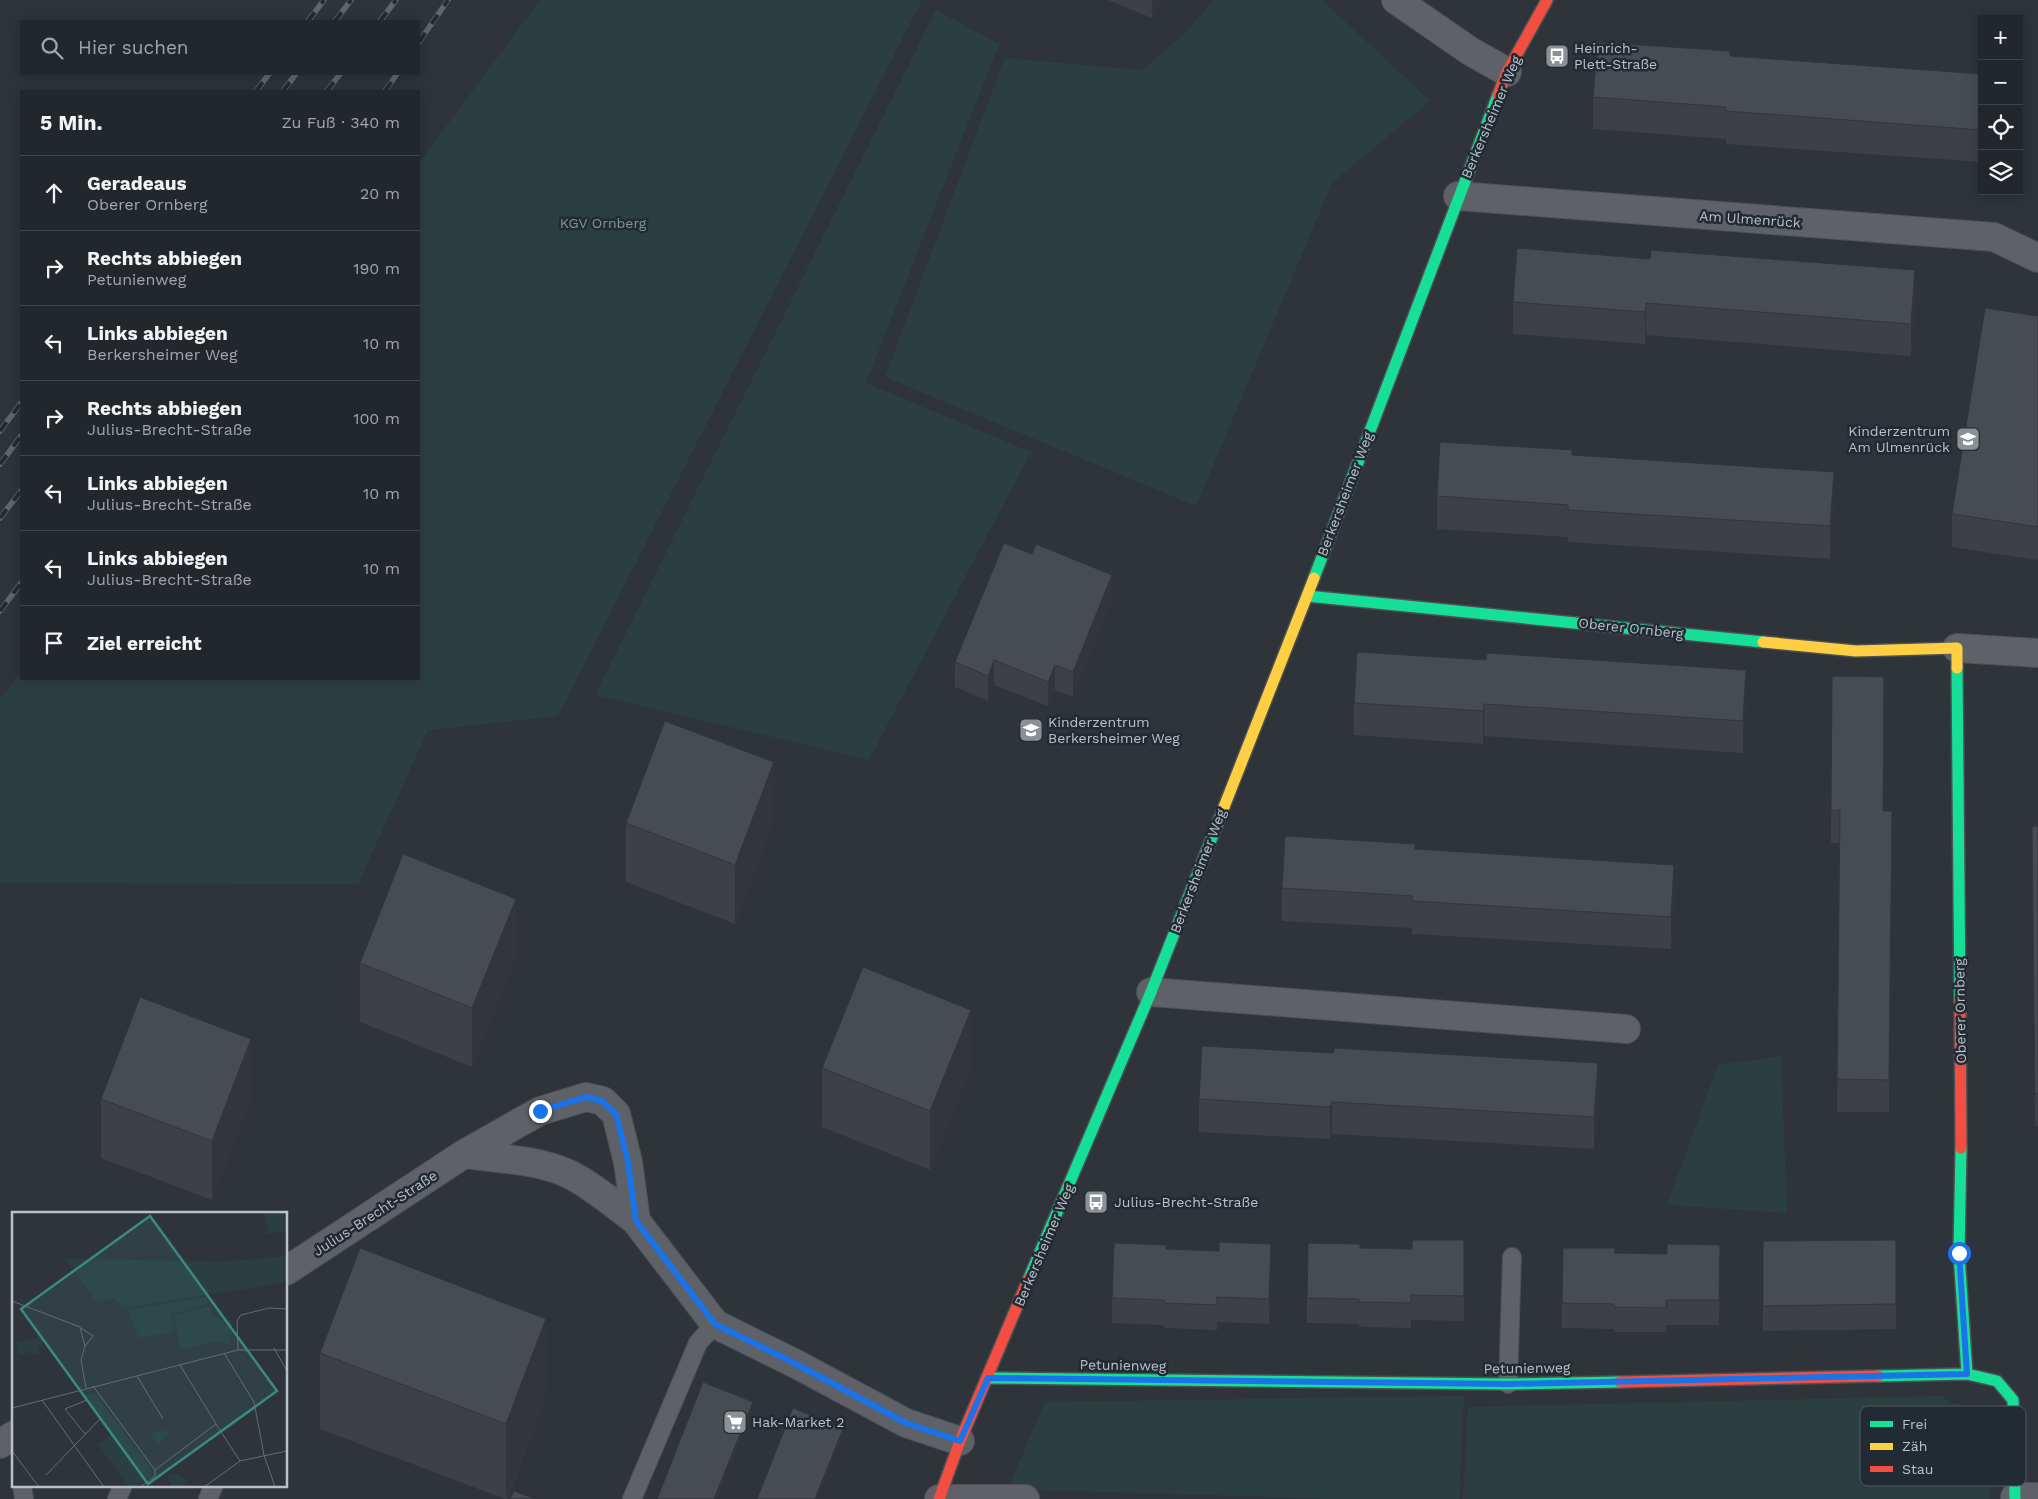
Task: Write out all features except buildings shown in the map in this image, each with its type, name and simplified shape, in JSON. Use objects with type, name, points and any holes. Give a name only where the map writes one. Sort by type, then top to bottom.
[{"type":"street","points":[[1396,0],[1470,51],[1507,72]]},
{"type":"street","name":"Berkersheimer Weg","points":[[939,1499],[960,1441],[1151,992],[1307,596],[1458,196],[1507,72],[1547,0]]},
{"type":"street","name":"Am Ulmenrück","points":[[1458,196],[1994,237],[2038,258]]},
{"type":"street","name":"Oberer Ornberg","points":[[1307,596],[1856,651],[1957,648],[2038,653]]},
{"type":"street","name":"Oberer Ornberg","points":[[1957,648],[1961,1124],[1959,1253],[1967,1374]]},
{"type":"street","points":[[1151,992],[1626,1029]]},
{"type":"street","name":"Julius-Brecht-Straße","points":[[288,1270],[464,1154],[540,1111],[586,1097],[602,1101],[616,1114],[628,1162],[636,1221]]},
{"type":"street","name":"Julius-Brecht-Straße","points":[[464,1154],[535,1164],[569,1174],[636,1221],[715,1324],[798,1365],[906,1423],[960,1441]]},
{"type":"street","name":"Petunienweg","points":[[988,1378],[1508,1384],[1967,1374],[1997,1381],[2013,1400],[2013,1406]]},
{"type":"street","points":[[0,1444],[12,1437]]},
{"type":"street","points":[[939,1499],[1025,1499]]},
{"type":"lane","points":[[1508,1384],[1512,1257]]},
{"type":"lane","points":[[632,1499],[698,1343],[715,1324]]},
{"type":"lane","points":[[22,1486],[24,1499]]},
{"type":"lane","points":[[117,1499],[123,1486]]},
{"type":"lane","points":[[208,1499],[214,1486]]},
{"type":"green space","name":"KGV Ornberg","points":[[540,0],[922,0],[558,716],[428,730],[358,884],[0,883],[0,699],[20,673],[20,680],[420,680],[420,162]]},
{"type":"green space","points":[[1214,0],[1322,0],[1430,101],[1332,183],[1196,506],[885,377],[1005,58],[1143,70],[1186,32]]},
{"type":"green space","points":[[936,10],[999,44],[866,383],[1031,452],[869,760],[595,695]]},
{"type":"green space","points":[[1781,1056],[1787,1213],[1667,1205],[1718,1065]]},
{"type":"green space","points":[[1464,1396],[1459,1499],[1338,1499],[1008,1489],[1045,1402]]},
{"type":"green space","points":[[1942,1396],[1957,1406],[1860,1406],[1860,1486],[1989,1486],[1989,1499],[1463,1499],[1468,1407]]},
{"type":"railway","points":[[309,20],[324,0]]},
{"type":"railway","points":[[336,20],[351,0]]},
{"type":"railway","points":[[381,20],[396,0]]},
{"type":"railway","points":[[420,41],[448,0]]},
{"type":"railway","points":[[257,90],[268,75]]},
{"type":"railway","points":[[284,90],[295,75]]},
{"type":"railway","points":[[328,90],[339,75]]},
{"type":"railway","points":[[386,90],[396,75]]},
{"type":"railway","points":[[0,431],[20,404]]},
{"type":"railway","points":[[0,464],[20,437]]},
{"type":"railway","points":[[0,518],[20,492]]},
{"type":"railway","points":[[0,611],[20,584]]},
{"type":"traffic: fast","points":[[1314,578],[1498,95]]},
{"type":"traffic: fast","points":[[1307,596],[1763,642]]},
{"type":"traffic: fast","points":[[1957,668],[1960,1000]]},
{"type":"traffic: fast","points":[[1029,1278],[1151,992],[1224,807]]},
{"type":"traffic: fast","points":[[1961,1148],[1959,1253],[1967,1374]]},
{"type":"traffic: fast","points":[[1878,1376],[1967,1374],[1997,1381],[2013,1400],[2013,1406]]},
{"type":"traffic: fast","points":[[988,1378],[1508,1384],[1620,1382]]},
{"type":"traffic: fast","points":[[2015,1486],[2015,1499]]},
{"type":"traffic: slow","points":[[1224,807],[1314,578]]},
{"type":"traffic: slow","points":[[1763,642],[1856,651],[1957,648],[1957,668]]},
{"type":"traffic: jam","points":[[1498,95],[1507,72],[1547,0]]},
{"type":"traffic: jam","points":[[1960,1000],[1961,1148]]},
{"type":"traffic: jam","points":[[939,1499],[960,1441],[1029,1278]]},
{"type":"traffic: jam","points":[[1620,1382],[1878,1376]]},
{"type":"place","name":"Heinrich- Plett-Straße","points":[[1557,56]]},
{"type":"place","name":"Kinderzentrum Am Ulmenrück","points":[[1968,439]]},
{"type":"place","name":"Kinderzentrum Berkersheimer Weg","points":[[1031,730]]},
{"type":"place","name":"Julius-Brecht-Straße","points":[[1096,1202]]},
{"type":"place","name":"Hak-Market 2","points":[[735,1422]]},
{"type":"route","points":[[540,1111],[586,1097],[602,1101],[616,1114],[628,1162],[636,1221],[715,1324],[798,1365],[906,1423],[960,1441],[988,1378],[1508,1384],[1967,1374],[1959,1253]]}]
